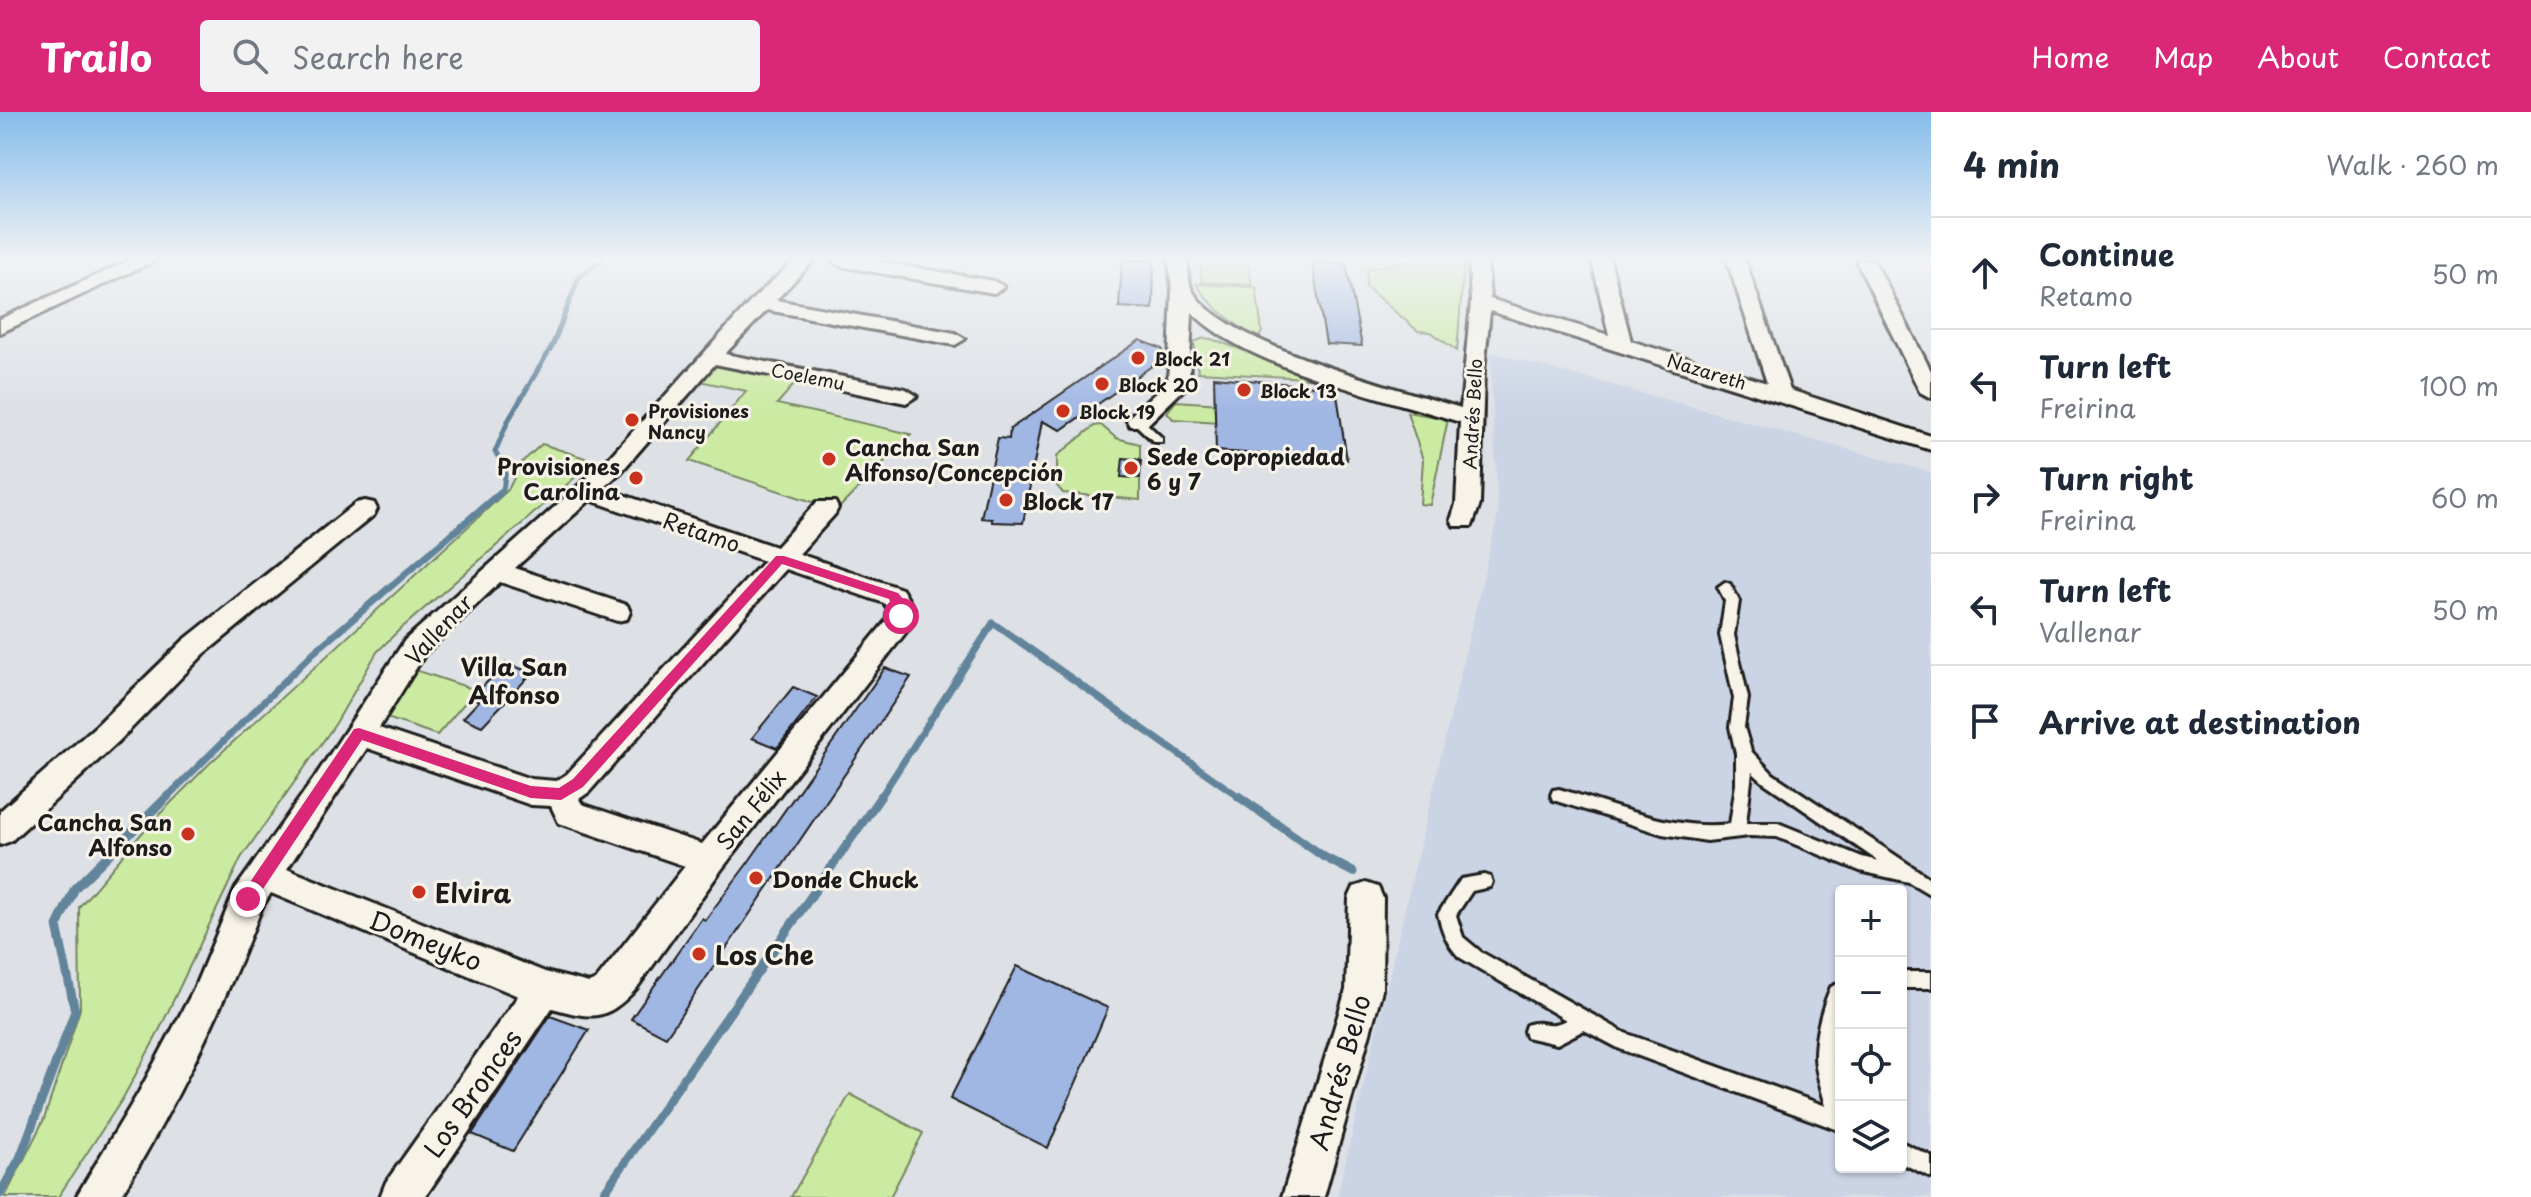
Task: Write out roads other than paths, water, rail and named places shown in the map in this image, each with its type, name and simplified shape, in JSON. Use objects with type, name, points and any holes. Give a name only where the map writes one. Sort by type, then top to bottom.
[{"type":"street","points":[[0,327],[34,311]]},
{"type":"street","name":"Vallenar","points":[[97,1197],[153,1106],[207,1001],[248,899],[415,647],[495,571],[613,467],[753,311]]},
{"type":"street","points":[[801,311],[955,339]]},
{"type":"street","points":[[1138,421],[1178,384],[1181,311]]},
{"type":"street","points":[[1203,311],[1225,331],[1290,361],[1471,418]]},
{"type":"street","name":"Andrés Bello","points":[[1463,520],[1468,504],[1471,418],[1480,311]]},
{"type":"street","name":"Nazareth","points":[[1510,311],[1931,443]]},
{"type":"street","points":[[1613,311],[1621,344]]},
{"type":"street","points":[[1753,311],[1781,394]]},
{"type":"street","points":[[1890,311],[1931,392]]},
{"type":"street","points":[[1180,338],[1200,330],[1225,331]]},
{"type":"street","name":"Coelemu","points":[[710,357],[906,396]]},
{"type":"street","name":"Retamo","points":[[587,491],[893,596],[901,609]]},
{"type":"street","points":[[359,733],[531,792],[561,794],[578,783],[826,508]]},
{"type":"street","points":[[0,831],[108,733],[194,647],[365,509]]},
{"type":"street","points":[[495,571],[617,612]]},
{"type":"street","name":"San Félix","points":[[590,1001],[609,992],[623,977],[709,860],[899,623],[901,609]]},
{"type":"street","points":[[561,794],[570,814],[709,860]]},
{"type":"street","name":"Domeyko","points":[[264,875],[544,989],[590,1001]]},
{"type":"street","name":"Andrés Bello","points":[[1303,1197],[1364,990],[1366,898]]},
{"type":"street","name":"Los Bronces","points":[[401,1197],[544,989]]},
{"type":"lane","points":[[1138,421],[1158,440]]},
{"type":"lane","points":[[1725,587],[1732,601],[1727,635],[1741,698],[1737,727],[1744,754],[1743,799],[1737,830]]},
{"type":"lane","points":[[1744,754],[1768,778],[1931,888]]},
{"type":"lane","points":[[1559,795],[1662,827],[1707,834],[1778,830],[1860,864],[1912,878]]},
{"type":"lane","points":[[1484,882],[1467,884],[1447,914],[1450,935],[1469,956],[1511,976],[1521,986],[1620,1040],[1835,1119]]},
{"type":"lane","points":[[1907,980],[1931,980]]},
{"type":"lane","points":[[1835,1000],[1824,1057],[1835,1101]]},
{"type":"lane","points":[[1533,1031],[1557,1035],[1584,1020]]},
{"type":"lane","points":[[1907,1155],[1931,1167]]},
{"type":"waterway","points":[[499,493],[503,490],[506,469],[495,452],[508,421],[553,344],[566,311]]},
{"type":"waterway","points":[[166,798],[313,653],[502,491]]},
{"type":"waterway","points":[[880,798],[993,623],[1241,798]]},
{"type":"waterway","points":[[0,1194],[20,1158],[75,1011],[57,926],[75,888],[168,796]]},
{"type":"waterway","points":[[601,1197],[881,796]]},
{"type":"waterway","points":[[1238,796],[1324,857],[1353,872]]},
{"type":"place","name":"Block 21","points":[[1138,358]]},
{"type":"place","name":"Block 20","points":[[1102,384]]},
{"type":"place","name":"Block 13","points":[[1244,390]]},
{"type":"place","name":"Block 19","points":[[1063,411]]},
{"type":"place","name":"Provisiones Nancy","points":[[632,420]]},
{"type":"place","name":"Cancha San Alfonso/Concepción","points":[[829,459]]},
{"type":"place","name":"Sede Copropiedad 6 y 7","points":[[1131,468]]},
{"type":"place","name":"Provisiones Carolina","points":[[636,478]]},
{"type":"place","name":"Block 17","points":[[1006,500]]},
{"type":"place","name":"Cancha San Alfonso","points":[[188,834]]},
{"type":"place","name":"Donde Chuck","points":[[756,878]]},
{"type":"place","name":"Elvira","points":[[419,892]]},
{"type":"place","name":"Los Che","points":[[699,954]]},
{"type":"district","name":"Villa San Alfonso","points":[[514,680]]}]
